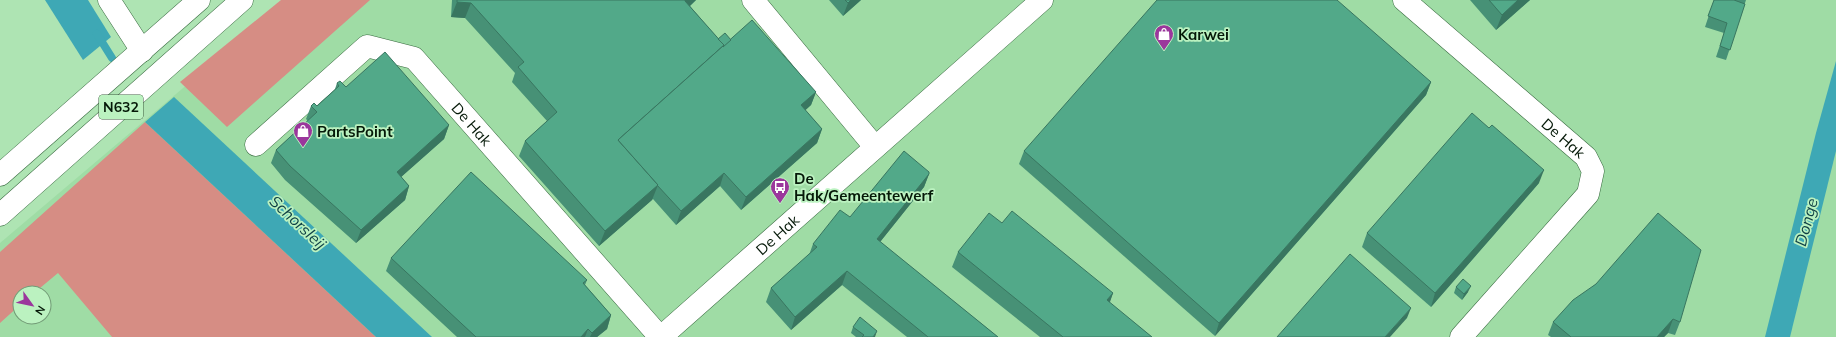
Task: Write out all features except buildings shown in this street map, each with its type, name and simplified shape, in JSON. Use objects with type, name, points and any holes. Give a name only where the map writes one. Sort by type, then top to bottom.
[{"type":"street","points":[[109,0],[142,51]]},
{"type":"street","points":[[0,175],[199,0]]},
{"type":"street","name":"N632","points":[[0,215],[242,0]]},
{"type":"street","points":[[753,0],[876,147]]},
{"type":"street","name":"De Hak","points":[[256,145],[367,46],[414,58],[660,337],[1042,0]]},
{"type":"street","name":"De Hak","points":[[1404,0],[1586,157],[1592,171],[1588,194],[1461,337]]},
{"type":"shaded area","points":[[281,0],[370,0],[227,127],[180,82]]},
{"type":"shaded area","points":[[287,0],[1836,0],[1836,337],[0,337],[0,243]]},
{"type":"shaded area","points":[[145,122],[376,337],[112,337],[58,273],[44,285],[12,285],[12,312],[0,323],[0,252]]},
{"type":"water","points":[[45,0],[88,0],[111,37],[83,60]]},
{"type":"water","name":"Donge","points":[[1836,61],[1836,151],[1790,337],[1765,337],[1816,133]]},
{"type":"water","points":[[174,97],[432,337],[376,337],[145,122]]},
{"type":"waterway","name":"Schorsleij","points":[[97,34],[112,58]]},
{"type":"place","name":"Karwei","points":[[1164,51]]},
{"type":"place","name":"PartsPoint","points":[[303,148]]},
{"type":"place","name":"De Hak/Gemeentewerf","points":[[780,204]]}]
